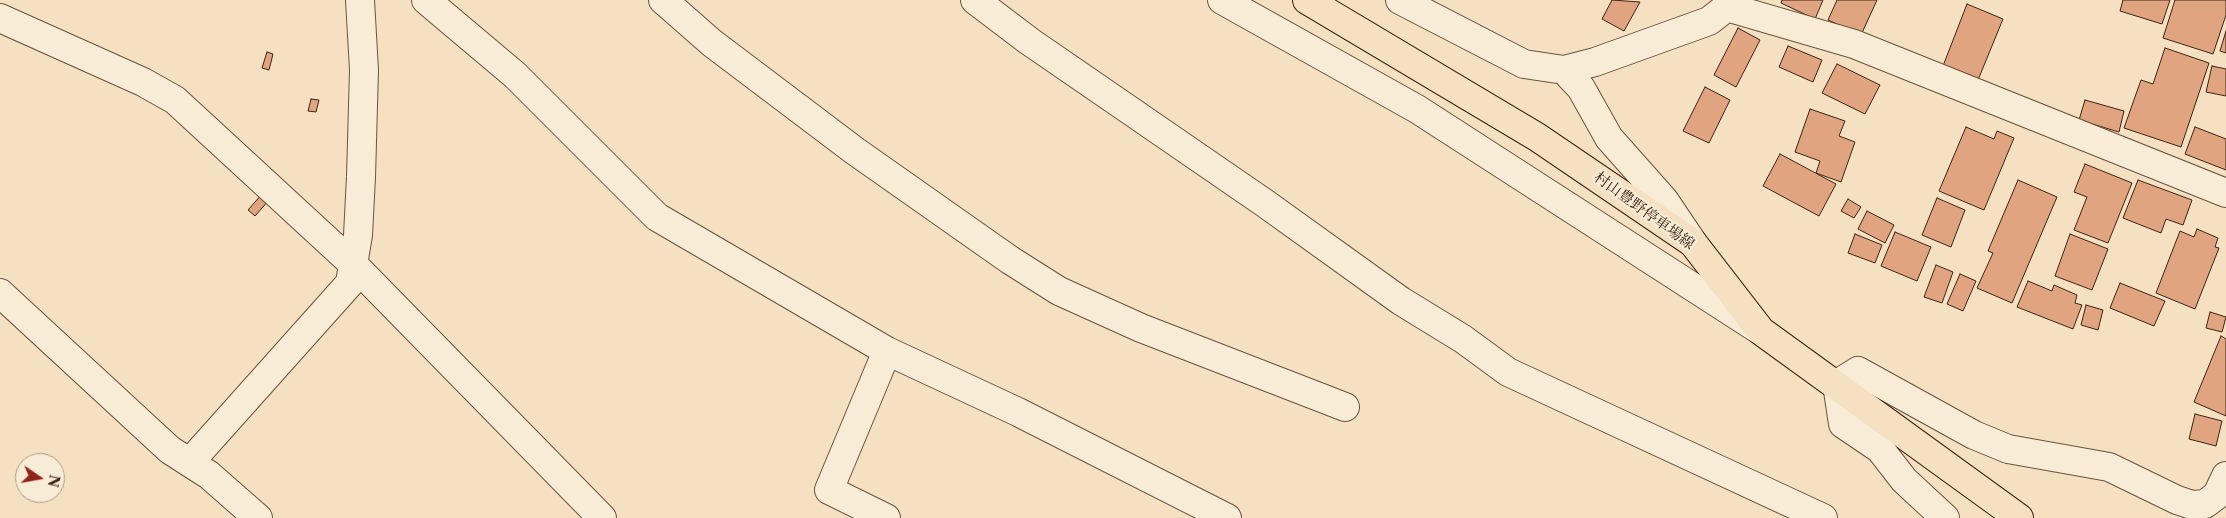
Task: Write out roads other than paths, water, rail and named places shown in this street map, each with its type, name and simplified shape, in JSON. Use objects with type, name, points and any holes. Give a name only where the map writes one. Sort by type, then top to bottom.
[{"type":"main road","name":"村山豊野停車場線","points":[[1307,0],[1538,137],[1693,243],[1761,331],[1837,384],[2019,518]]},
{"type":"street","points":[[190,462],[350,283],[358,235],[362,148],[364,70],[360,0]]},
{"type":"street","points":[[426,0],[514,75],[657,217],[887,351],[1018,412],[1227,518]]},
{"type":"street","points":[[663,0],[712,43],[847,145],[1010,260],[1059,291],[1141,328],[1345,407]]},
{"type":"street","points":[[975,0],[1029,41],[1266,204],[1401,301],[1463,340],[1508,372],[1823,518]]},
{"type":"street","points":[[1222,0],[1417,109],[1761,331]]},
{"type":"street","points":[[1400,0],[1524,64],[1564,70],[1604,59],[1709,21],[1727,3],[1854,44],[2226,193]]},
{"type":"street","points":[[0,18],[143,82],[175,100],[353,264],[602,518]]},
{"type":"street","points":[[1564,70],[1581,88],[1609,138],[1664,200],[1693,243]]},
{"type":"street","points":[[0,293],[170,450],[209,475],[258,518]]},
{"type":"street","points":[[886,518],[829,490],[887,351]]},
{"type":"street","points":[[1945,518],[1904,480],[1880,449],[1843,424],[1837,384],[1858,371],[1900,393],[1937,416],[1991,442],[2036,455],[2109,467],[2177,500],[2192,505],[2206,504],[2218,495],[2226,476]]}]
